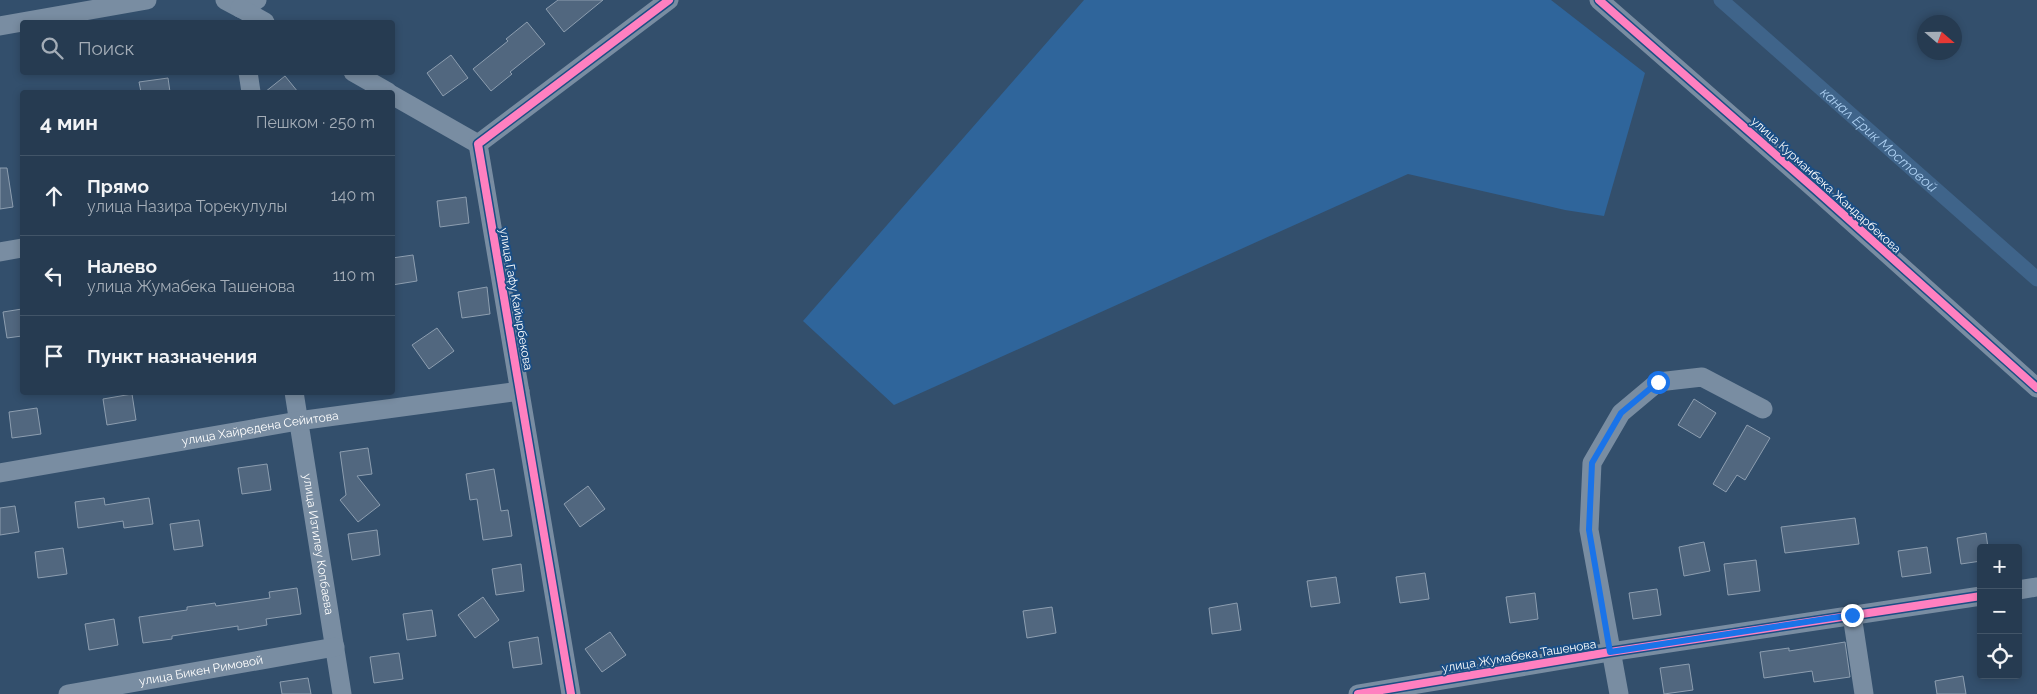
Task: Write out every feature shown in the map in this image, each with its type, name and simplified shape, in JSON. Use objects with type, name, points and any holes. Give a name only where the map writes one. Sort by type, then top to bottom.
[{"type":"street","points":[[34,20],[147,0]]},
{"type":"street","points":[[236,8],[258,0]]},
{"type":"street","points":[[395,97],[478,144],[669,0]]},
{"type":"street","name":"улица Курманбека Жандарбекова","points":[[1599,0],[1816,190],[2037,388]]},
{"type":"street","points":[[236,8],[261,20]]},
{"type":"street","points":[[0,26],[20,22]]},
{"type":"street","points":[[248,75],[251,90]]},
{"type":"street","points":[[358,75],[384,90]]},
{"type":"street","name":"улица Гафу Кайырбекова","points":[[478,144],[571,694]]},
{"type":"street","points":[[0,252],[20,248]]},
{"type":"street","points":[[1619,694],[1589,530],[1592,463],[1621,413],[1658,382],[1702,377],[1763,409]]},
{"type":"street","name":"улица Хайредена Сейитова","points":[[0,473],[298,421],[520,391]]},
{"type":"street","name":"улица Изтилеу Копбаева","points":[[294,395],[342,694]]},
{"type":"street","points":[[2022,589],[2037,587]]},
{"type":"street","name":"улица Жумабека Ташенова","points":[[1358,694],[1610,652],[1977,597]]},
{"type":"street","points":[[1852,615],[1864,694]]},
{"type":"street","name":"улица Бикен Римовой","points":[[68,694],[335,647]]},
{"type":"shaded area","points":[[1084,0],[1551,0],[1645,73],[1604,216],[1565,210],[1408,174],[894,405],[803,321]]},
{"type":"building","points":[[558,0],[603,0],[564,32],[546,9]]},
{"type":"building","points":[[527,22],[545,44],[510,72],[512,74],[491,91],[473,69],[508,41],[506,39]]},
{"type":"building","points":[[451,55],[468,78],[443,96],[427,73]]},
{"type":"building","points":[[285,76],[296,90],[268,90]]},
{"type":"building","points":[[168,78],[170,90],[141,90],[139,82]]},
{"type":"building","points":[[0,168],[7,168],[13,207],[0,209]]},
{"type":"building","points":[[466,197],[469,223],[440,227],[437,201]]},
{"type":"building","points":[[413,255],[417,281],[395,285],[395,258]]},
{"type":"building","points":[[487,287],[490,314],[462,318],[458,292]]},
{"type":"building","points":[[20,309],[20,336],[7,338],[3,312]]},
{"type":"building","points":[[437,328],[454,351],[429,369],[412,345]]},
{"type":"building","points":[[132,395],[136,420],[107,425],[103,399]]},
{"type":"building","points":[[1694,399],[1716,413],[1700,438],[1678,425]]},
{"type":"building","points":[[37,408],[41,434],[12,438],[9,412]]},
{"type":"building","points":[[1747,425],[1770,438],[1745,480],[1737,475],[1726,492],[1713,484]]},
{"type":"building","points":[[368,448],[372,474],[357,476],[380,505],[358,522],[340,500],[346,495],[340,452]]},
{"type":"building","points":[[267,464],[271,490],[242,494],[238,468]]},
{"type":"building","points":[[494,469],[501,511],[508,510],[512,536],[483,540],[477,499],[470,500],[466,474]]},
{"type":"building","points":[[588,486],[605,509],[580,527],[564,504]]},
{"type":"building","points":[[104,498],[105,505],[149,498],[153,524],[124,528],[123,521],[78,528],[75,502]]},
{"type":"building","points":[[15,506],[19,532],[0,535],[0,508]]},
{"type":"building","points":[[1855,518],[1859,544],[1785,553],[1781,527]]},
{"type":"building","points":[[199,520],[203,546],[174,550],[170,524]]},
{"type":"building","points":[[377,530],[380,555],[352,560],[348,534]]},
{"type":"building","points":[[1986,533],[1987,544],[1977,544],[1977,562],[1961,564],[1957,538]]},
{"type":"building","points":[[1704,542],[1710,571],[1684,576],[1679,547]]},
{"type":"building","points":[[1927,547],[1931,573],[1902,577],[1898,551]]},
{"type":"building","points":[[63,548],[67,574],[38,578],[35,552]]},
{"type":"building","points":[[1756,560],[1760,591],[1728,595],[1724,564]]},
{"type":"building","points":[[521,564],[524,591],[496,595],[492,569]]},
{"type":"building","points":[[1425,573],[1429,599],[1400,603],[1396,577]]},
{"type":"building","points":[[1336,577],[1340,603],[1311,607],[1307,581]]},
{"type":"building","points":[[297,588],[301,614],[266,619],[267,625],[238,630],[238,626],[172,636],[172,639],[143,643],[139,617],[187,610],[187,607],[215,603],[216,606],[270,598],[269,592]]},
{"type":"building","points":[[1657,589],[1661,615],[1633,619],[1629,593]]},
{"type":"building","points":[[1535,593],[1538,619],[1510,623],[1506,597]]},
{"type":"building","points":[[483,597],[499,620],[475,638],[458,615]]},
{"type":"building","points":[[1237,603],[1241,630],[1212,634],[1209,608]]},
{"type":"building","points":[[1052,607],[1056,633],[1027,638],[1023,611]]},
{"type":"building","points":[[432,610],[436,636],[407,640],[403,614]]},
{"type":"building","points":[[114,619],[118,645],[89,650],[85,624]]},
{"type":"building","points":[[610,632],[626,655],[602,672],[585,649]]},
{"type":"building","points":[[538,637],[542,664],[513,668],[509,642]]},
{"type":"building","points":[[1845,642],[1850,677],[1814,682],[1812,671],[1764,678],[1760,652],[1789,648],[1789,651]]},
{"type":"building","points":[[399,653],[403,679],[374,683],[370,657]]},
{"type":"building","points":[[1689,664],[1693,690],[1664,694],[1660,668]]},
{"type":"building","points":[[1963,676],[1966,694],[1937,694],[1935,681]]},
{"type":"building","points":[[308,678],[311,694],[282,694],[280,682]]},
{"type":"waterway","name":"канал Ерик Мостовой","points":[[1721,0],[2037,279]]},
{"type":"cycle path","points":[[571,694],[478,144],[669,0]]},
{"type":"cycle path","points":[[1599,0],[1816,190],[2037,388]]},
{"type":"cycle path","points":[[1358,694],[1610,652],[1977,597]]},
{"type":"route","points":[[1658,382],[1621,413],[1592,463],[1589,530],[1610,652],[1852,615]]}]
